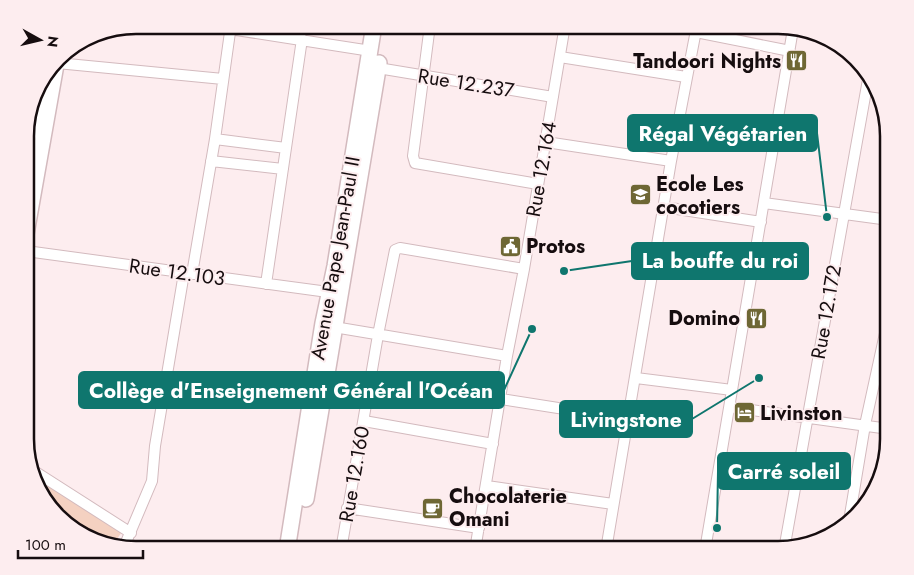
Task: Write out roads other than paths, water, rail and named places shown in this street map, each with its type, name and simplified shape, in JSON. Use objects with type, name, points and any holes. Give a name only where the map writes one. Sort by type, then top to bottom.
[{"type":"main road","name":"Avenue Pape Jean-Paul II","points":[[288,541],[328,292],[335,266],[373,34]]},
{"type":"main road","name":"Avenue Pape Jean-Paul II","points":[[298,541],[383,34]]},
{"type":"main road","points":[[34,189],[55,74]]},
{"type":"street","points":[[127,540],[152,481],[155,446],[215,139],[230,34]]},
{"type":"street","points":[[272,34],[371,50]]},
{"type":"street","points":[[429,34],[413,156],[415,163],[420,166],[538,184]]},
{"type":"street","name":"Rue 12.164","points":[[477,541],[564,34]]},
{"type":"street","points":[[607,541],[636,378],[670,161],[695,34]]},
{"type":"street","points":[[717,34],[790,51]]},
{"type":"street","points":[[707,541],[792,35]]},
{"type":"street","points":[[266,284],[302,39]]},
{"type":"street","points":[[560,57],[686,77]]},
{"type":"street","points":[[65,62],[223,80]]},
{"type":"street","name":"Rue 12.237","points":[[378,68],[553,97]]},
{"type":"street","name":"Rue 12.172","points":[[786,541],[867,85]]},
{"type":"street","points":[[215,139],[286,148]]},
{"type":"street","points":[[546,142],[670,161]]},
{"type":"street","points":[[211,160],[283,169]]},
{"type":"street","points":[[764,203],[880,219]]},
{"type":"street","points":[[664,207],[761,222]]},
{"type":"street","name":"Rue 12.160","points":[[342,541],[378,335],[395,250],[400,248],[524,269]]},
{"type":"street","name":"Rue 12.103","points":[[34,252],[328,292]]},
{"type":"street","points":[[334,327],[507,356]]},
{"type":"street","points":[[850,512],[865,425],[880,356]]},
{"type":"street","points":[[636,378],[732,390]]},
{"type":"street","points":[[501,399],[628,419]]},
{"type":"street","points":[[730,406],[880,428]]},
{"type":"street","points":[[364,421],[493,444]]},
{"type":"street","points":[[39,474],[131,532]]},
{"type":"street","points":[[487,486],[613,504]]},
{"type":"street","points":[[347,508],[479,528]]},
{"type":"place","name":"Tandoori Nights","points":[[797,61]]},
{"type":"place","name":"Ecole Les cocotiers","points":[[640,195]]},
{"type":"place","name":"Régal Végétarien","points":[[827,217]]},
{"type":"place","name":"Protos","points":[[510,246]]},
{"type":"place","name":"La bouffe du roi","points":[[564,271]]},
{"type":"place","name":"Domino","points":[[756,318]]},
{"type":"place","name":"Collège d'Enseignement Général l'Océan","points":[[532,329]]},
{"type":"place","name":"Livingstone","points":[[759,378]]},
{"type":"place","name":"Livinston","points":[[744,413]]},
{"type":"place","name":"Chocolaterie Omani","points":[[433,508]]},
{"type":"place","name":"Carré soleil","points":[[717,528]]}]
